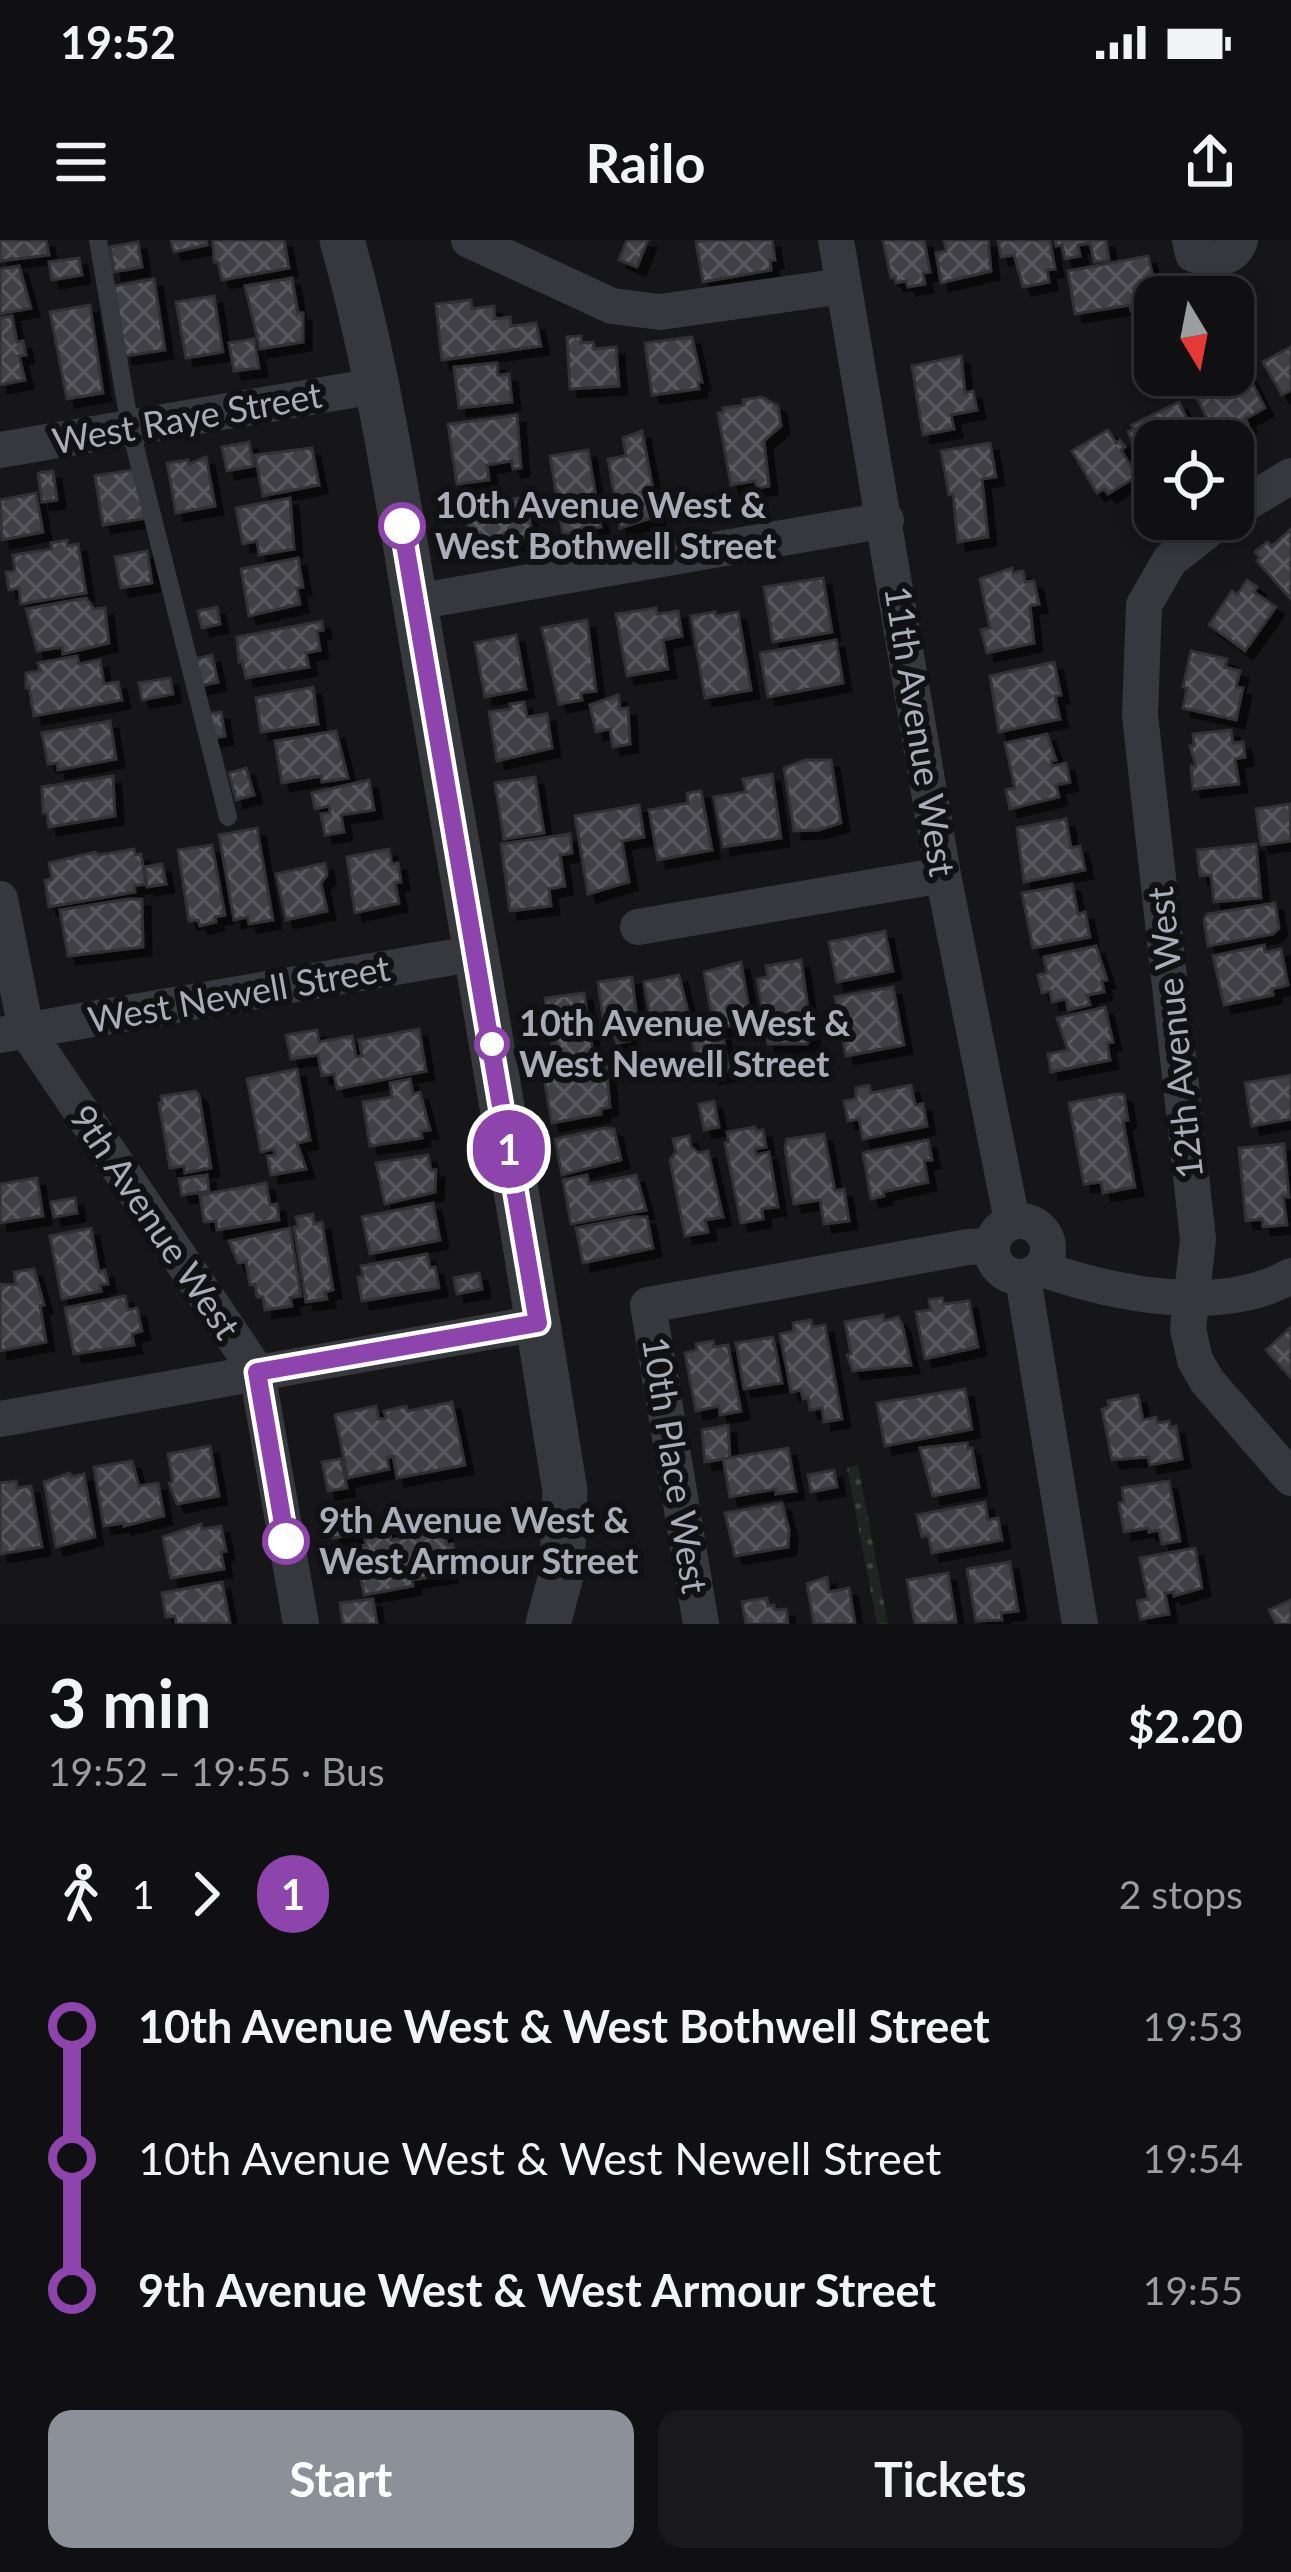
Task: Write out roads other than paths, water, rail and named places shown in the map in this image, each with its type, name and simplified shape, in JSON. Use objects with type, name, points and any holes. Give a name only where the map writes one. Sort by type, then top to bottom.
[{"type":"street","points":[[342,240],[357,294],[415,602],[538,1323],[566,1512],[562,1572],[548,1624]]},
{"type":"street","points":[[469,240],[612,306],[660,312],[843,286]]},
{"type":"street","name":"11th Avenue West","points":[[836,240],[1002,1234]]},
{"type":"street","points":[[1190,240],[1193,254],[1219,259],[1240,240]]},
{"type":"street","name":"West Raye Street","points":[[0,450],[375,386]]},
{"type":"street","points":[[1254,498],[1291,476]]},
{"type":"street","points":[[415,602],[886,520]]},
{"type":"street","name":"12th Avenue West","points":[[1195,540],[1170,560],[1144,605],[1140,715],[1198,1239],[1188,1329],[1201,1371],[1291,1478]]},
{"type":"street","points":[[638,926],[943,875]]},
{"type":"street","name":"9th Avenue West","points":[[0,899],[13,1033],[257,1372],[301,1624]]},
{"type":"street","name":"West Newell Street","points":[[13,1033],[477,953]]},
{"type":"street","points":[[1032,1274],[1049,1260],[1046,1241],[1031,1225],[1002,1234],[1000,1266],[1032,1274],[1087,1285],[1191,1297],[1266,1290],[1291,1276]]},
{"type":"street","name":"10th Place West","points":[[701,1624],[649,1305],[968,1247],[1002,1234]]},
{"type":"street","points":[[1032,1274],[1080,1624]]},
{"type":"street","points":[[0,1419],[538,1323]]},
{"type":"lane","points":[[98,240],[130,428],[228,817]]},
{"type":"place","name":"10th Avenue West & West Bothwell Street","points":[[402,526]]},
{"type":"place","name":"10th Avenue West & West Newell Street","points":[[492,1044]]},
{"type":"place","name":"9th Avenue West & West Armour Street","points":[[286,1541]]}]
